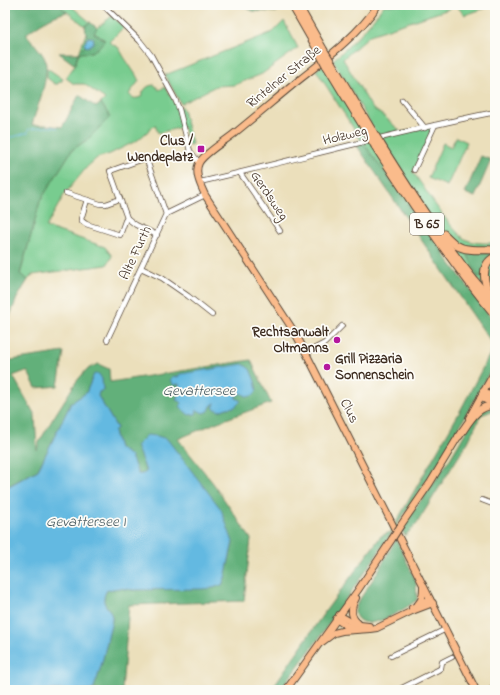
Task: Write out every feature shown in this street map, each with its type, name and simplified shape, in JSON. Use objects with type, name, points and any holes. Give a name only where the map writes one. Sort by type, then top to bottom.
[{"type":"highway","name":"B 65","points":[[292,5],[432,233],[495,315]]},
{"type":"highway","name":"B 65","points":[[298,5],[321,51]]},
{"type":"highway","name":"B 65","points":[[377,144],[481,290],[495,304]]},
{"type":"highway","points":[[434,225],[453,243],[462,248],[495,250]]},
{"type":"highway","points":[[495,257],[488,263],[484,270],[485,284],[495,304]]},
{"type":"highway","points":[[495,380],[493,392],[495,395]]},
{"type":"highway","points":[[482,395],[495,399]]},
{"type":"highway","points":[[482,395],[495,405]]},
{"type":"highway","points":[[459,436],[478,411],[490,405],[495,405]]},
{"type":"main road","name":"Rintelner Straße","points":[[200,162],[347,41],[378,5]]},
{"type":"main road","name":"Clus","points":[[200,162],[198,168],[200,182],[205,195],[287,321],[306,353],[476,690]]},
{"type":"main road","points":[[286,690],[358,590],[430,483],[459,436],[495,371]]},
{"type":"main road","points":[[319,644],[334,634],[342,631],[375,626],[398,616],[421,602],[423,596],[423,585]]},
{"type":"main road","points":[[358,590],[351,611],[359,628]]},
{"type":"main road","points":[[418,604],[431,601]]},
{"type":"main road","points":[[338,617],[345,625],[359,628],[361,630],[377,628],[431,601]]},
{"type":"street","points":[[103,5],[125,26],[151,55],[178,106],[190,151],[200,162]]},
{"type":"street","points":[[402,100],[425,128]]},
{"type":"street","name":"Holzweg","points":[[200,182],[362,142],[495,112]]},
{"type":"street","points":[[414,170],[435,125]]},
{"type":"street","points":[[157,235],[136,225],[127,218],[110,171],[146,158],[166,214]]},
{"type":"street","name":"Gerdsweg","points":[[240,173],[280,231]]},
{"type":"street","points":[[66,193],[103,205],[120,199]]},
{"type":"street","name":"Alte Furth","points":[[108,340],[166,214],[205,195]]},
{"type":"street","points":[[87,200],[81,219],[86,224],[120,235],[127,218]]},
{"type":"street","points":[[141,268],[162,278],[212,315]]},
{"type":"street","points":[[306,353],[325,343],[342,326]]},
{"type":"street","points":[[482,500],[495,505]]},
{"type":"street","points":[[391,656],[446,629]]},
{"type":"street","points":[[401,689],[438,670],[441,668],[442,662],[452,657]]},
{"type":"street","points":[[491,690],[495,684]]},
{"type":"green space","points":[[5,5],[63,5],[61,7],[67,12],[45,21],[26,34],[44,56],[46,67],[44,84],[32,125],[62,127],[79,95],[96,107],[101,103],[110,117],[88,139],[72,150],[40,201],[20,274],[28,280],[17,298],[8,321],[5,339]]},
{"type":"green space","points":[[63,5],[70,5],[90,22],[85,26],[61,7]]},
{"type":"green space","points":[[239,5],[273,5],[277,12],[253,11]]},
{"type":"green space","points":[[384,5],[449,5],[452,8],[370,35],[343,59],[372,108],[385,117],[400,131],[378,136],[333,60],[347,48],[373,20]]},
{"type":"green space","points":[[455,5],[494,5],[465,15]]},
{"type":"green space","points":[[112,16],[124,27],[109,42],[119,48],[139,81],[129,94],[133,98],[137,98],[141,97],[145,90],[150,86],[155,85],[159,90],[165,87],[179,109],[182,106],[192,144],[189,146],[183,127],[158,133],[155,125],[138,140],[110,154],[97,158],[87,167],[64,195],[46,227],[105,247],[112,256],[107,265],[32,275],[28,280],[20,275],[40,201],[72,150],[88,139],[110,117],[101,103],[105,99],[84,84],[74,84],[66,78],[75,65],[79,53],[105,40],[94,33],[97,28]]},
{"type":"green space","points":[[284,21],[298,48],[262,74],[235,85],[216,86],[181,104],[165,75],[273,32]]},
{"type":"green space","points":[[90,22],[97,28],[94,33],[105,40],[94,51],[88,53],[78,53],[85,46],[88,47],[90,37],[88,37],[86,33],[85,26]]},
{"type":"green space","points":[[86,33],[88,37],[86,38],[85,46],[79,53]]},
{"type":"green space","points":[[59,53],[78,53],[75,65]]},
{"type":"green space","points":[[323,65],[367,138],[361,140],[316,70]]},
{"type":"green space","points":[[47,68],[63,79],[61,82],[60,81],[58,84],[55,84],[47,78]]},
{"type":"green space","points":[[435,125],[413,172],[446,219],[461,236],[474,242],[495,243],[495,253],[482,275],[485,289],[453,246],[443,253],[362,141]]},
{"type":"green space","points":[[456,137],[467,142],[447,186],[428,178],[443,143],[451,147]]},
{"type":"green space","points":[[362,141],[495,323],[495,362],[444,455],[387,540],[317,641],[280,690],[271,690],[324,613],[381,536],[392,531],[459,413],[494,346],[355,143]]},
{"type":"green space","points":[[481,156],[491,160],[475,197],[465,193]]},
{"type":"green space","points":[[466,252],[495,253],[495,255],[482,275],[478,277]]},
{"type":"green space","points":[[495,260],[495,296],[487,282],[488,267]]},
{"type":"green space","points":[[64,352],[58,386],[36,388],[28,372],[23,372],[13,376],[35,415],[37,450],[39,442],[76,382],[87,369],[98,364],[109,369],[110,382],[251,360],[271,403],[218,422],[178,439],[213,483],[251,539],[244,601],[129,605],[122,690],[93,690],[112,622],[111,614],[104,603],[107,590],[119,588],[133,590],[222,585],[233,543],[143,463],[146,473],[138,474],[131,456],[119,448],[114,432],[117,428],[98,396],[99,392],[103,390],[102,379],[94,375],[86,393],[71,403],[38,470],[5,487],[5,361]],"holes":[[[173,376],[254,395],[241,393],[235,397],[241,401],[235,407],[219,411],[216,402],[211,406],[197,410],[182,404],[176,399],[179,390],[178,384]]]},
{"type":"green space","points":[[495,407],[495,413],[492,411],[481,415],[468,442],[417,523],[405,536],[402,530],[405,523],[450,459],[475,416],[480,411]]},
{"type":"green space","points":[[396,539],[416,581],[417,600],[397,613],[379,621],[371,623],[364,622],[356,617],[356,606]]},
{"type":"water","points":[[88,37],[94,38],[93,43],[88,47],[84,44]]},
{"type":"water","name":"Gevattersee","points":[[243,364],[250,369],[255,381],[257,390],[254,395],[248,397],[241,393],[235,397],[241,401],[235,407],[219,411],[213,408],[215,403],[211,406],[209,411],[203,413],[197,410],[196,414],[189,415],[180,406],[182,403],[176,399],[178,396],[179,384],[173,385],[170,380],[173,376],[178,377],[180,374]]},
{"type":"water","name":"Gevattersee I","points":[[94,374],[99,374],[102,379],[103,390],[99,392],[98,396],[117,428],[114,432],[119,448],[131,456],[138,474],[146,472],[136,446],[147,435],[167,439],[221,509],[233,542],[225,578],[222,585],[213,588],[133,590],[119,588],[107,590],[104,603],[110,611],[112,622],[93,690],[5,690],[5,487],[38,470],[71,403],[86,393]]},
{"type":"waterway","points":[[32,129],[45,127],[58,128]]},
{"type":"waterway","points":[[5,137],[13,137],[28,133],[28,130],[30,129]]},
{"type":"place","name":"Clus / Wendeplatz","points":[[201,149]]},
{"type":"place","name":"Rechtsanwalt Oltmanns","points":[[337,340]]},
{"type":"place","name":"Grill Pizzaria Sonnenschein","points":[[327,367]]}]
